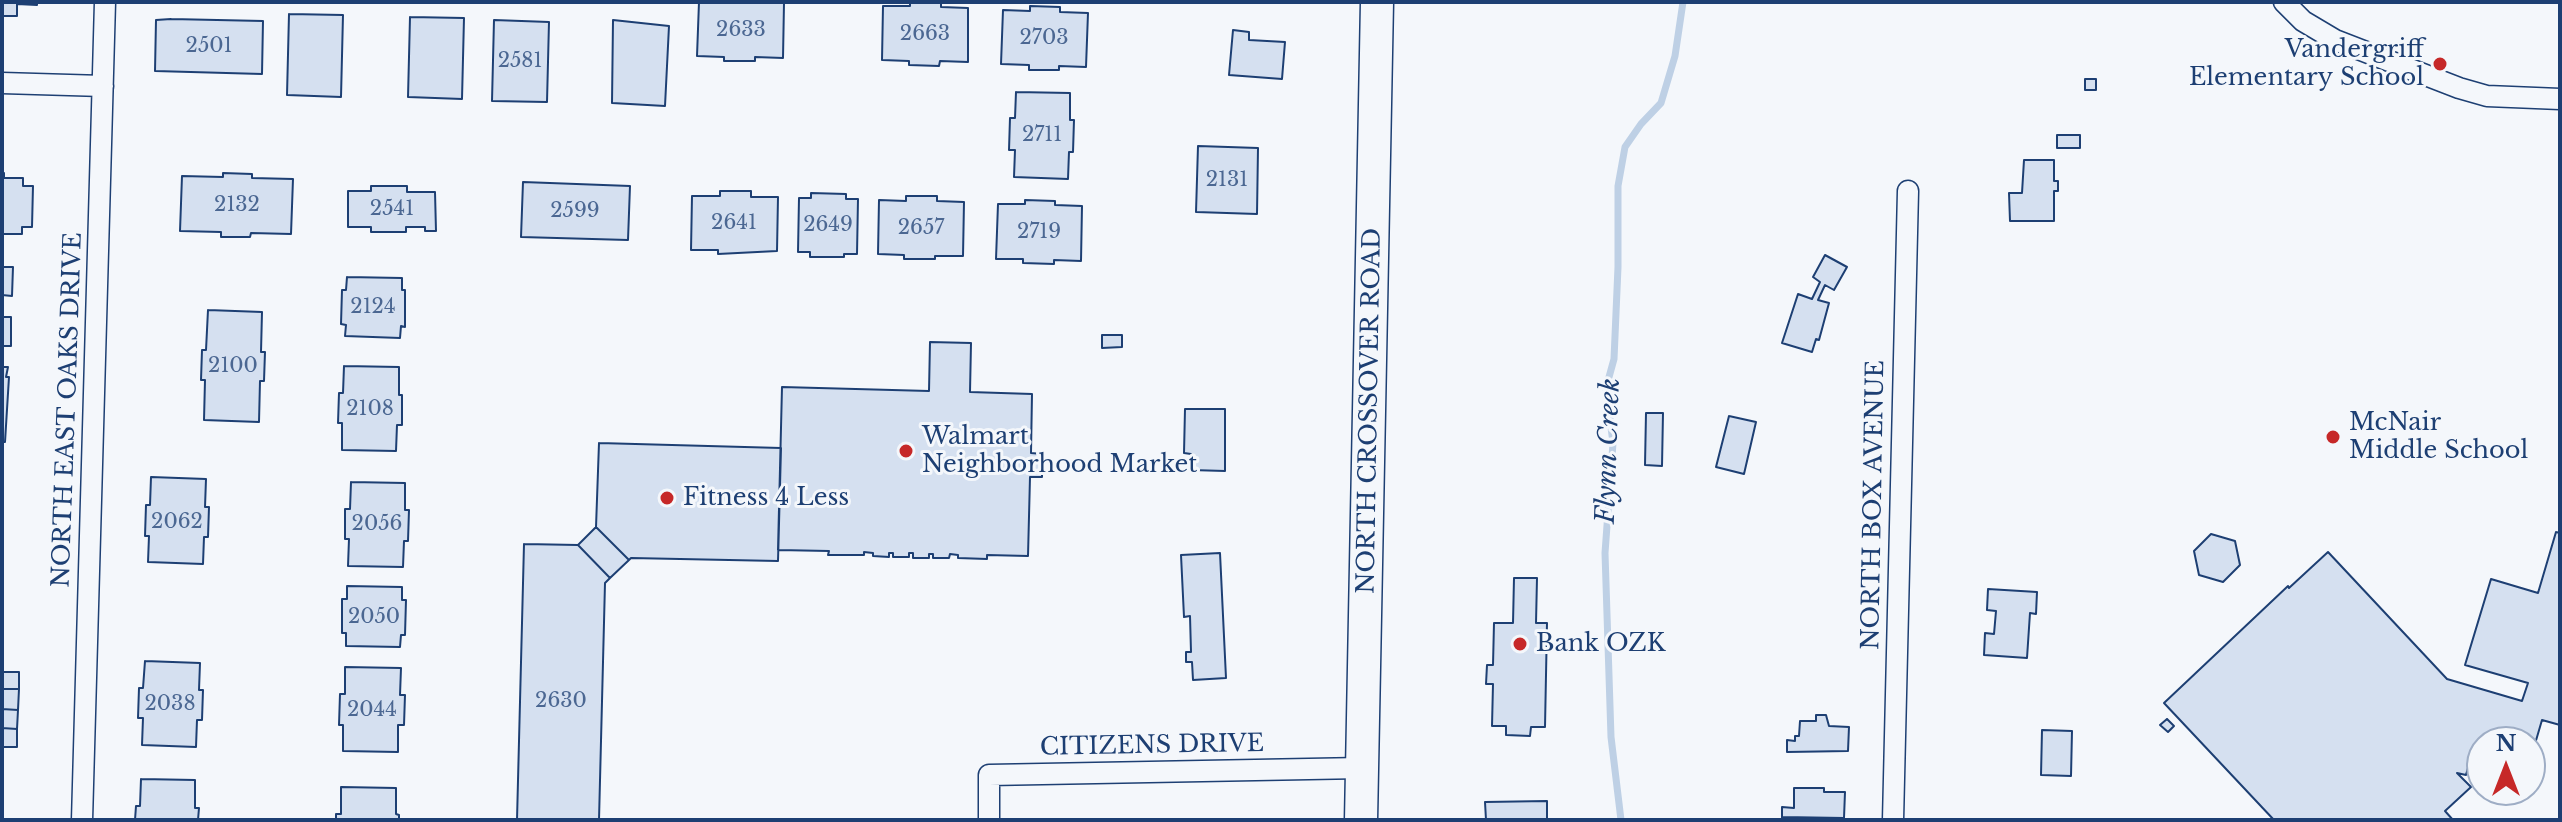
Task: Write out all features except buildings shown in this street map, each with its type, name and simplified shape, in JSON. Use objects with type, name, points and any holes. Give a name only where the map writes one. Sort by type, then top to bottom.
[{"type":"main road","name":"NORTH CROSSOVER ROAD","points":[[1361,820],[1377,2]]},
{"type":"street","name":"NORTH EAST OAKS DRIVE","points":[[82,820],[105,2]]},
{"type":"street","points":[[2284,2],[2303,21],[2335,40],[2459,88],[2487,96],[2560,99]]},
{"type":"street","points":[[2,83],[103,86]]},
{"type":"street","name":"NORTH BOX AVENUE","points":[[1893,820],[1908,191]]},
{"type":"street","name":"CITIZENS DRIVE","points":[[989,820],[989,775],[1362,768]]},
{"type":"waterway","name":"Flynn Creek","points":[[1621,820],[1611,737],[1605,553],[1613,443],[1606,388],[1614,359],[1618,186],[1625,147],[1661,103],[1675,56],[1683,2]]},
{"type":"place","name":"Vandergriff Elementary School","points":[[2440,64]]},
{"type":"place","name":"McNair Middle School","points":[[2333,437]]},
{"type":"place","name":"Walmart Neighborhood Market","points":[[906,451]]},
{"type":"place","name":"Fitness 4 Less","points":[[667,498]]},
{"type":"place","name":"Bank OZK","points":[[1520,644]]}]
